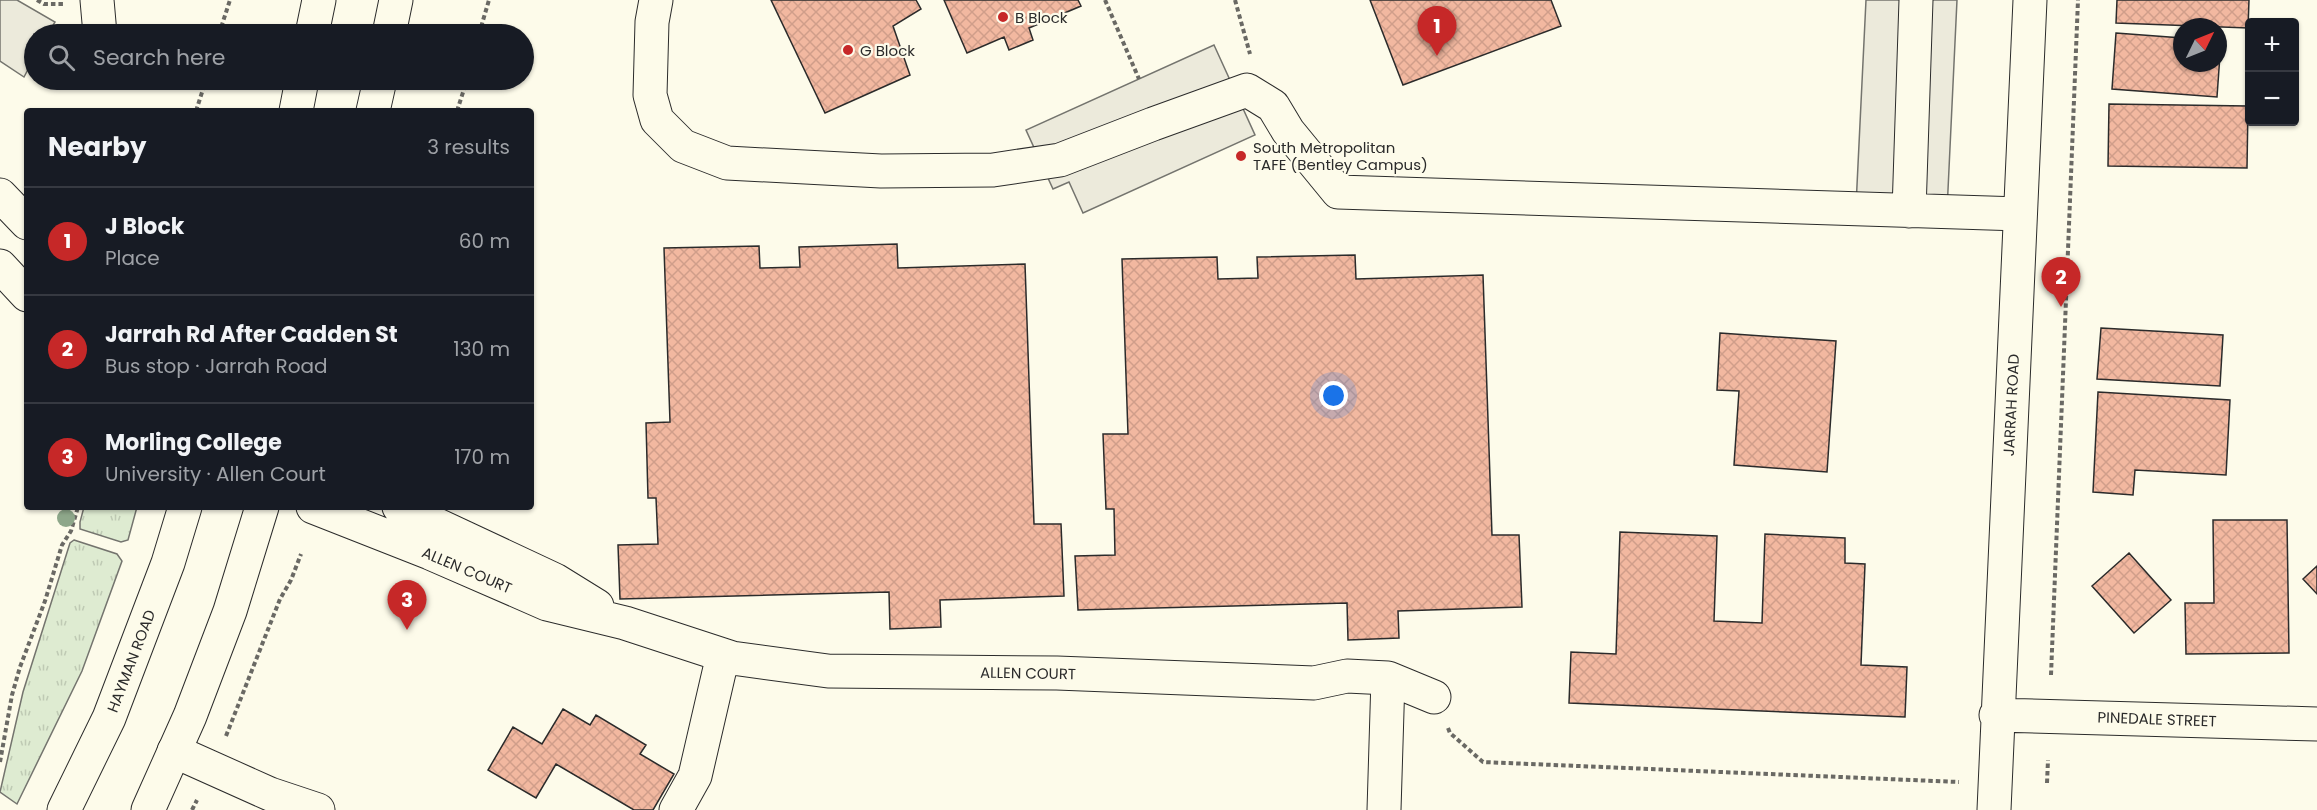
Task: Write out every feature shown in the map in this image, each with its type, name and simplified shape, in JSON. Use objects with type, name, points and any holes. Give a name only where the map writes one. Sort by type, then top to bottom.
[{"type":"street","points":[[97,0],[99,24]]},
{"type":"street","points":[[314,24],[319,0]]},
{"type":"street","points":[[391,24],[396,0]]},
{"type":"street","points":[[656,0],[652,22],[650,95],[657,120],[684,146],[727,163],[881,171],[993,170],[1060,160],[1247,90],[1273,106],[1288,131],[1338,192],[2020,214]]},
{"type":"street","points":[[1909,210],[1916,0]]},
{"type":"street","name":"JARRAH ROAD","points":[[1994,810],[1996,715],[2030,0]]},
{"type":"street","points":[[297,108],[300,90]]},
{"type":"street","points":[[374,108],[378,90]]},
{"type":"street","points":[[0,195],[24,220]]},
{"type":"street","points":[[0,266],[24,292]]},
{"type":"street","name":"HAYMAN ROAD","points":[[64,810],[109,718],[163,578],[184,510]]},
{"type":"street","points":[[148,810],[230,611],[261,510]]},
{"type":"street","name":"ALLEN COURT","points":[[321,510],[430,553],[548,604],[625,623],[732,658],[828,671],[1057,673],[1314,683],[1347,676],[1389,678],[1434,697]]},
{"type":"street","name":"ALLEN COURT","points":[[405,510],[555,580],[625,623]]},
{"type":"street","points":[[676,810],[695,776],[723,655]]},
{"type":"street","points":[[1384,810],[1389,678]]},
{"type":"street","name":"PINEDALE STREET","points":[[1996,715],[2317,724]]},
{"type":"street","points":[[174,751],[270,794],[318,810]]},
{"type":"path","points":[[37,0],[44,4],[65,4]]},
{"type":"path","points":[[222,24],[230,0]]},
{"type":"path","points":[[482,24],[489,0]]},
{"type":"path","points":[[1105,0],[1139,79]]},
{"type":"path","points":[[1235,0],[1250,52],[1247,90]]},
{"type":"path","points":[[2051,675],[2078,0]]},
{"type":"path","points":[[197,108],[203,90]]},
{"type":"path","points":[[458,108],[464,90]]},
{"type":"path","points":[[0,762],[12,695],[20,667],[45,601],[62,544],[71,531],[77,510]]},
{"type":"path","points":[[192,810],[213,768],[280,599],[291,580],[301,554]]},
{"type":"path","points":[[1434,697],[1450,733],[1484,762],[1963,782]]},
{"type":"path","points":[[2047,783],[2048,760]]},
{"type":"green space","points":[[83,510],[136,510],[128,540],[121,542],[80,529]]},
{"type":"green space","points":[[74,540],[117,554],[122,561],[82,671],[17,804],[0,792],[23,692],[70,543]]},
{"type":"shaded area","points":[[0,0],[17,0],[55,22],[54,24],[24,24],[24,77],[0,61]]},
{"type":"shaded area","points":[[1866,0],[1957,0],[1947,211],[1856,206]]},
{"type":"shaded area","points":[[1214,45],[1255,135],[1083,213],[1069,182],[1053,189],[1026,130]]},
{"type":"building","name":"G Block","points":[[771,0],[916,0],[921,9],[893,26],[910,75],[825,113]]},
{"type":"building","name":"B Block","points":[[944,0],[1078,0],[1081,6],[1029,28],[1033,40],[1009,50],[1004,37],[967,53]]},
{"type":"building","points":[[1370,0],[1551,0],[1561,26],[1403,85]]},
{"type":"building","points":[[2117,0],[2249,0],[2248,18],[2245,18],[2245,28],[2227,27],[2227,18],[2173,18],[2173,25],[2116,23]]},
{"type":"building","points":[[2116,33],[2173,37],[2173,72],[2219,72],[2217,97],[2112,89]]},
{"type":"building","points":[[2109,104],[2245,106],[2245,126],[2248,126],[2247,168],[2108,166]]},
{"type":"building","points":[[897,244],[898,268],[1025,264],[1034,524],[1061,524],[1064,596],[940,600],[941,627],[890,629],[889,592],[620,599],[618,545],[658,544],[656,498],[648,498],[646,423],[670,422],[664,248],[759,246],[760,268],[800,267],[799,247]]},
{"type":"building","points":[[1355,255],[1356,279],[1483,275],[1492,535],[1519,535],[1522,607],[1398,611],[1399,638],[1348,640],[1347,603],[1078,610],[1075,556],[1115,555],[1114,509],[1106,509],[1103,434],[1128,434],[1122,259],[1217,257],[1218,279],[1258,278],[1257,257]]},
{"type":"building","points":[[2101,328],[2223,335],[2220,386],[2097,379]]},
{"type":"building","points":[[1720,333],[1836,341],[1827,472],[1734,465],[1739,391],[1717,390]]},
{"type":"building","points":[[2098,392],[2230,400],[2226,475],[2135,470],[2133,495],[2093,492]]},
{"type":"building","points":[[2213,520],[2287,520],[2289,653],[2186,654],[2185,603],[2214,603]]},
{"type":"building","points":[[1620,532],[1717,536],[1714,621],[1762,623],[1765,534],[1845,538],[1845,563],[1865,564],[1861,665],[1907,667],[1905,717],[1569,703],[1571,652],[1616,654]]},
{"type":"building","points":[[2129,553],[2171,600],[2134,633],[2092,586]]},
{"type":"building","points":[[2317,566],[2317,594],[2303,579]]},
{"type":"building","points":[[563,709],[590,725],[596,715],[646,745],[640,754],[674,774],[653,810],[634,810],[556,764],[536,798],[488,770],[513,727],[542,744]]},
{"type":"place","name":"B Block","points":[[1003,17]]},
{"type":"place","name":"G Block","points":[[848,50]]},
{"type":"place","name":"J Block","points":[[1437,56]]},
{"type":"place","name":"South Metropolitan TAFE (Bentley Campus)","points":[[1241,156]]},
{"type":"place","name":"Jarrah Rd After Cadden St","points":[[2061,307]]},
{"type":"place","name":"Morling College","points":[[407,630]]}]
